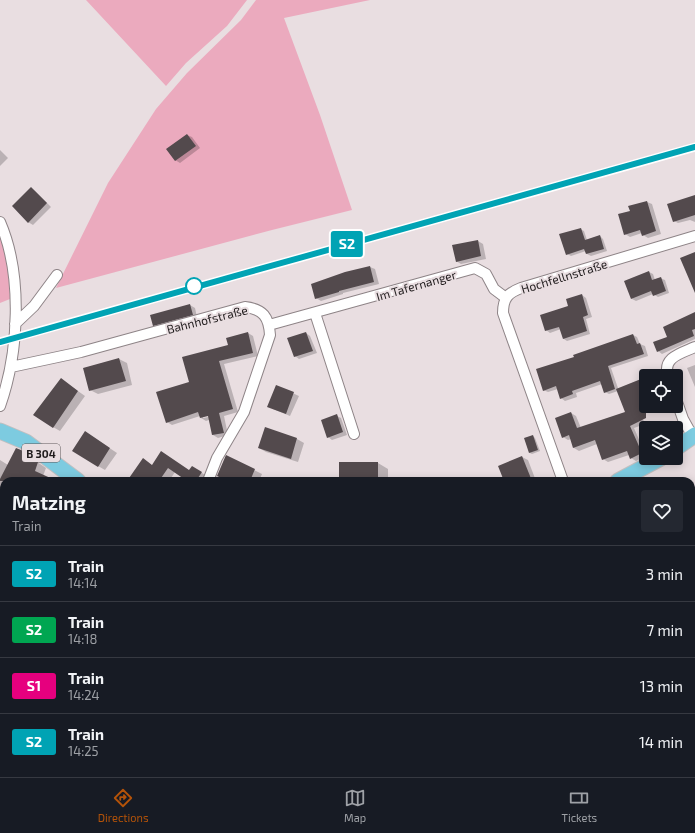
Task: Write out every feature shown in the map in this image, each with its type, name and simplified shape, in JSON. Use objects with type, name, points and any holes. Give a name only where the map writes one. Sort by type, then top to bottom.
[{"type":"main road","name":"B 304","points":[[0,431],[26,442],[73,477]]},
{"type":"main road","points":[[683,443],[694,436]]},
{"type":"main road","points":[[625,477],[648,465]]},
{"type":"street","points":[[0,222],[6,235],[11,254],[16,296],[11,367],[0,406]]},
{"type":"street","name":"Hochfellnstraße","points":[[562,477],[503,313],[503,305],[506,298],[512,292],[521,288],[695,236]]},
{"type":"street","name":"Im Tafernanger","points":[[269,326],[475,268],[486,274],[494,289],[506,298]]},
{"type":"street","points":[[15,324],[34,306],[57,275]]},
{"type":"street","name":"Bahnhofstraße","points":[[11,367],[81,352],[245,307],[253,308],[261,312],[266,317],[269,326]]},
{"type":"street","points":[[315,313],[354,434]]},
{"type":"street","points":[[210,477],[218,458],[244,412],[270,335],[269,326]]},
{"type":"street","points":[[667,369],[667,365],[674,356],[695,347]]},
{"type":"street","points":[[681,413],[694,436]]},
{"type":"shaded area","points":[[86,0],[247,0],[227,26],[186,63],[166,86]]},
{"type":"shaded area","points":[[256,0],[370,0],[284,18],[320,115],[352,210],[56,288],[108,183],[156,109],[187,73],[241,20]]},
{"type":"shaded area","points":[[0,231],[9,272],[10,299],[0,303]]},
{"type":"building","points":[[187,134],[196,146],[175,161],[166,149]]},
{"type":"building","points":[[31,187],[47,203],[28,223],[12,206]]},
{"type":"building","points":[[695,195],[695,215],[673,222],[667,204]]},
{"type":"building","points":[[647,201],[656,231],[642,236],[640,230],[624,235],[618,214],[630,211],[628,206]]},
{"type":"building","points":[[581,228],[585,240],[600,235],[604,249],[586,254],[584,249],[566,255],[559,234]]},
{"type":"building","points":[[478,240],[481,256],[456,262],[452,245]]},
{"type":"building","points":[[695,252],[695,293],[680,258]]},
{"type":"building","points":[[370,266],[374,282],[315,299],[311,284],[345,272]]},
{"type":"building","points":[[649,271],[652,280],[661,277],[666,291],[653,296],[651,291],[631,299],[624,281]]},
{"type":"building","points":[[582,294],[588,315],[583,317],[587,331],[563,339],[559,327],[545,331],[540,315],[568,306],[566,299]]},
{"type":"building","points":[[190,304],[193,315],[153,326],[150,315]]},
{"type":"building","points":[[695,312],[695,329],[692,330],[694,336],[657,352],[653,342],[667,337],[663,327]]},
{"type":"building","points":[[248,332],[253,353],[219,361],[233,409],[219,413],[224,433],[212,435],[208,416],[200,418],[198,412],[166,423],[156,392],[189,382],[182,357],[228,345],[226,338]]},
{"type":"building","points":[[306,332],[313,351],[294,357],[287,338]]},
{"type":"building","points":[[633,334],[637,344],[640,343],[644,354],[608,366],[615,389],[604,393],[600,381],[572,391],[573,394],[560,399],[556,386],[543,391],[536,369],[574,357],[573,355]]},
{"type":"building","points":[[119,358],[126,381],[89,391],[83,368]]},
{"type":"building","points":[[61,378],[78,391],[53,428],[33,415]]},
{"type":"building","points":[[639,380],[639,413],[646,413],[646,418],[630,426],[639,446],[639,454],[630,459],[627,451],[602,460],[595,440],[573,448],[569,435],[562,438],[555,418],[571,412],[577,428],[625,412],[616,389]]},
{"type":"building","points":[[276,385],[294,392],[286,414],[267,407]]},
{"type":"building","points":[[337,414],[343,432],[327,438],[321,420]]},
{"type":"building","points":[[265,427],[297,438],[291,459],[258,448]]},
{"type":"building","points":[[85,431],[110,448],[98,467],[72,451]]},
{"type":"building","points":[[533,435],[538,450],[529,453],[524,438]]},
{"type":"building","points":[[16,448],[38,462],[35,471],[48,477],[1,477]]},
{"type":"building","points":[[161,451],[189,470],[192,466],[202,472],[199,477],[181,477],[168,468],[162,477],[130,477],[143,458],[152,465]]},
{"type":"building","points":[[226,455],[255,469],[252,477],[217,476]]},
{"type":"building","points":[[522,456],[530,477],[502,477],[498,466]]},
{"type":"building","points":[[339,462],[378,462],[378,477],[339,477]]},
{"type":"railway","points":[[0,342],[695,147]]},
{"type":"train","name":"S2","points":[[0,342],[212,281],[695,147]]}]
